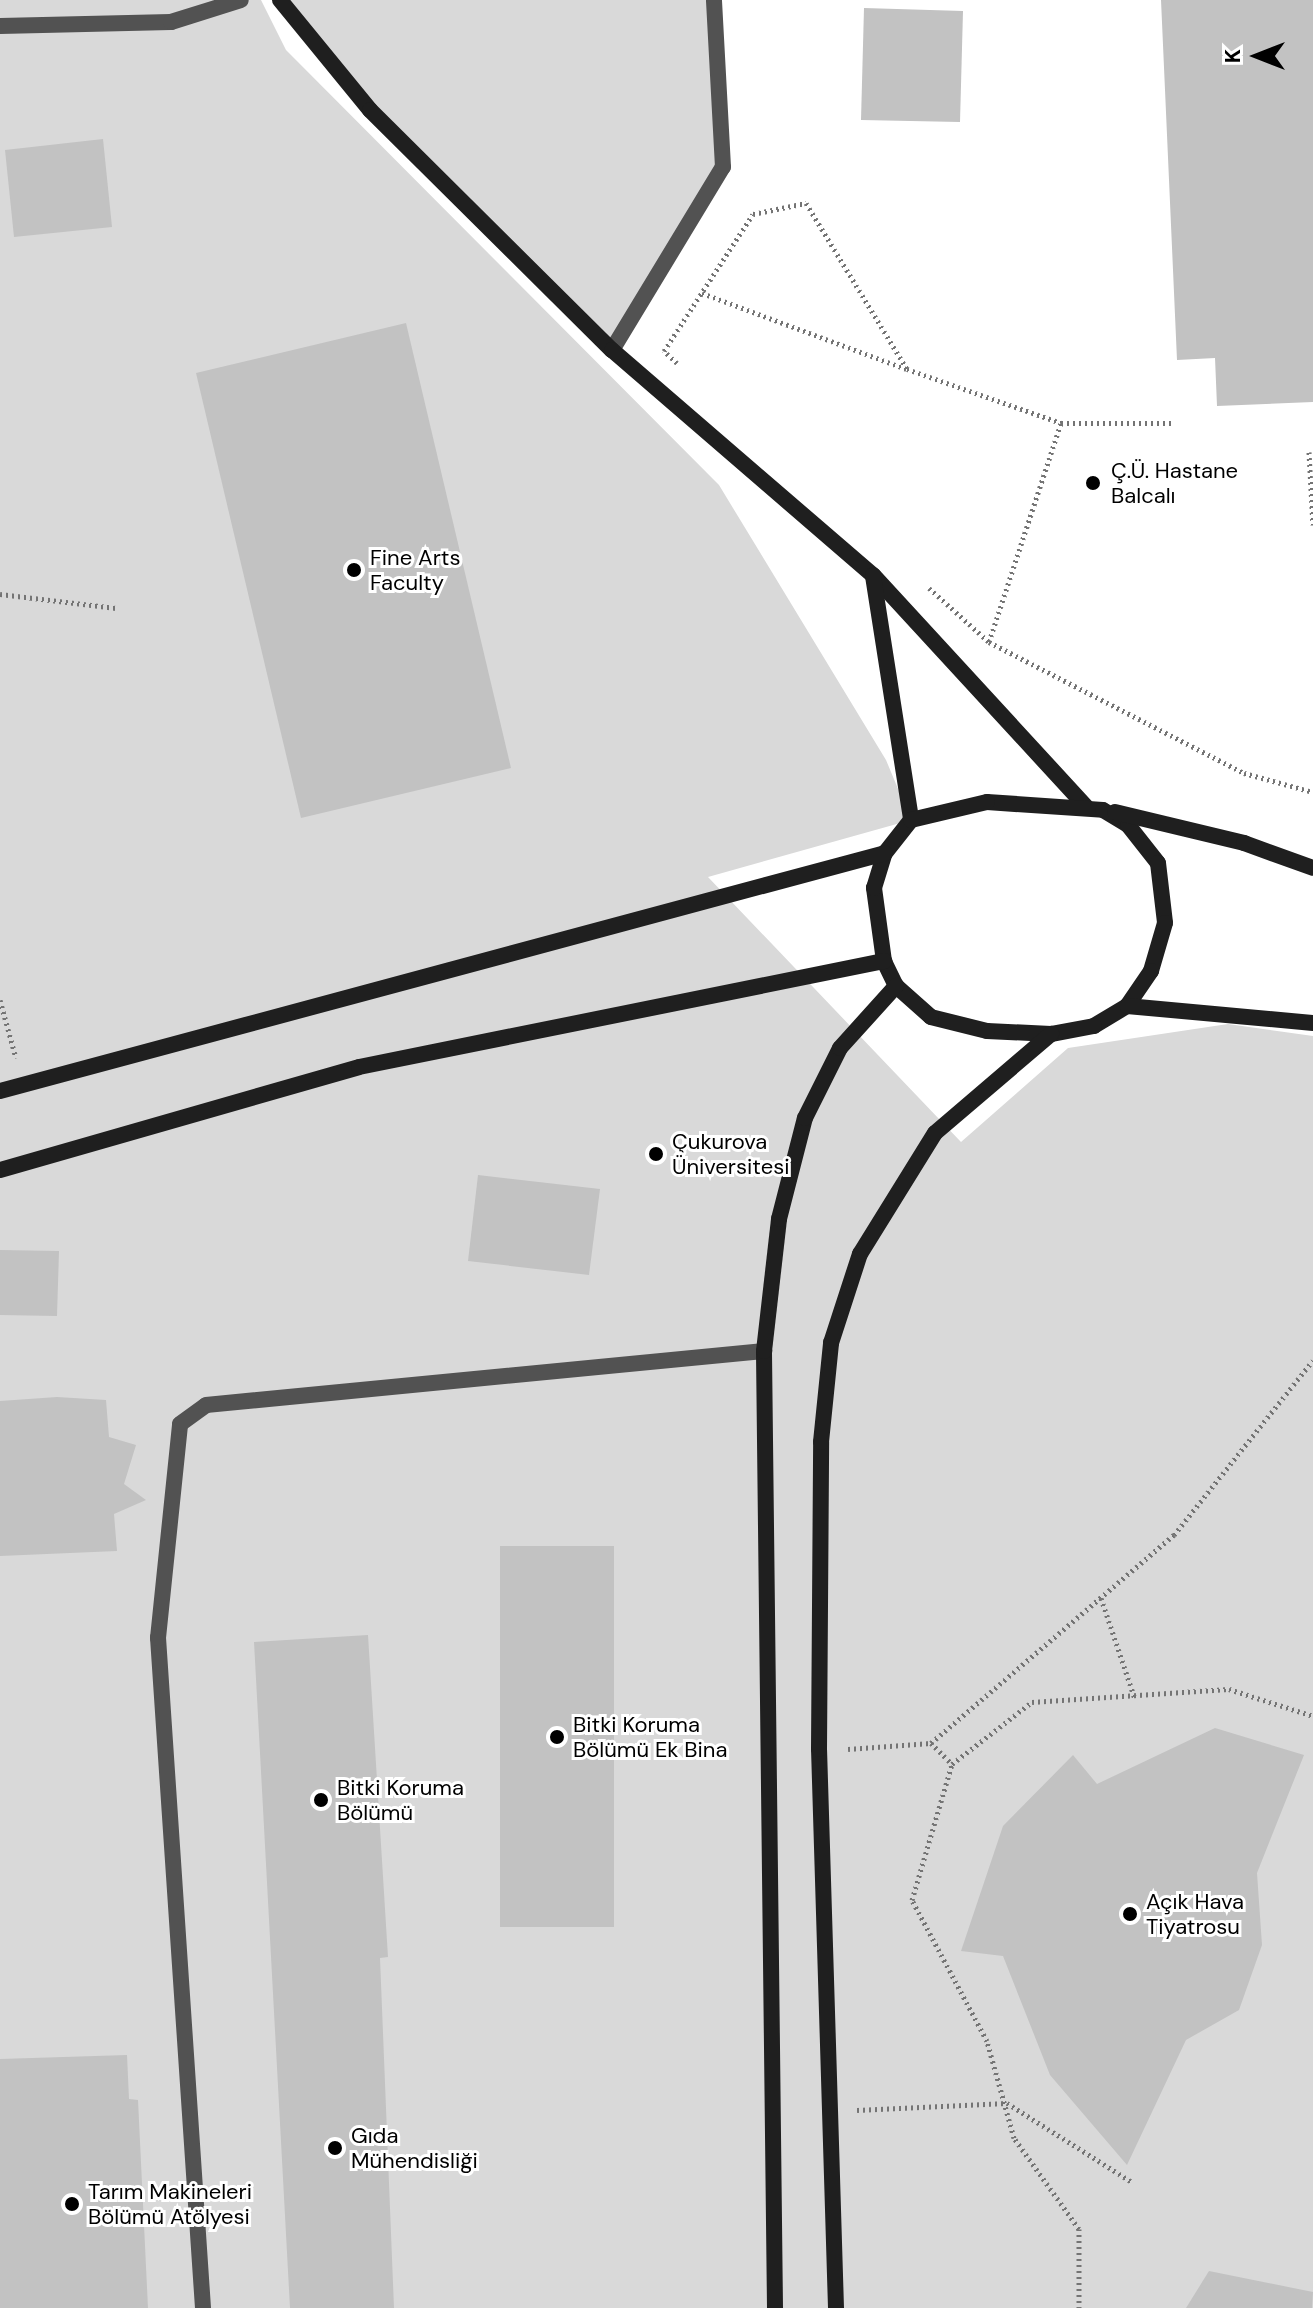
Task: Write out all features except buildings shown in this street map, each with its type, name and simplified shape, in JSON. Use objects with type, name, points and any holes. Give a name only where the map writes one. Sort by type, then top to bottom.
[{"type":"street","points":[[0,26],[171,22],[241,0]]},
{"type":"street","points":[[280,0],[370,110],[612,350],[873,575],[1095,808],[1145,845],[1164,887],[1165,923],[1151,971],[1127,1006],[1094,1026],[1051,1034],[987,1031],[931,1017],[896,986],[884,961],[874,888],[885,853],[911,820],[987,802],[1095,808],[1244,843],[1313,868]]},
{"type":"street","points":[[612,350],[723,167],[714,0]]},
{"type":"street","points":[[873,575],[911,820]]},
{"type":"street","points":[[0,1091],[355,991],[885,853]]},
{"type":"street","points":[[0,1170],[359,1067],[884,961]]},
{"type":"street","points":[[775,2308],[764,1351],[779,1219],[805,1118],[840,1048],[896,986]]},
{"type":"street","points":[[1127,1006],[1313,1023]]},
{"type":"street","points":[[836,2308],[827,2111],[819,1749],[821,1442],[831,1343],[860,1254],[935,1133],[1051,1034]]},
{"type":"street","points":[[203,2308],[158,1638],[180,1424],[206,1405],[764,1351]]},
{"type":"path","points":[[687,372],[664,351],[753,214],[806,203],[907,369]]},
{"type":"path","points":[[702,293],[1061,423],[1173,423]]},
{"type":"path","points":[[989,642],[1061,423]]},
{"type":"path","points":[[1309,452],[1313,525]]},
{"type":"path","points":[[920,580],[989,642],[1244,773],[1313,792]]},
{"type":"path","points":[[0,594],[116,608]]},
{"type":"path","points":[[0,1000],[24,1086]]},
{"type":"path","points":[[819,1749],[931,1743],[1174,1535],[1313,1360]]},
{"type":"path","points":[[1101,1598],[1135,1699]]},
{"type":"path","points":[[1079,2308],[1079,2229],[1014,2138],[1007,2103],[987,2041],[912,1900],[952,1764],[1032,1702],[1135,1699],[1229,1689],[1313,1716]]},
{"type":"path","points":[[931,1743],[952,1764]]},
{"type":"path","points":[[827,2111],[1007,2103],[1132,2182]]},
{"type":"shaded area","name":"Çukurova Üniversitesi","points":[[0,0],[261,0],[286,50],[719,485],[886,760],[911,820],[708,877],[961,1142],[1068,1048],[1228,1024],[1313,1036],[1313,2308],[0,2308]]},
{"type":"shaded area","points":[[285,0],[711,0],[721,169],[610,342],[301,31]]},
{"type":"place","name":"Ç.Ü. Hastane Balcalı","points":[[1093,483]]},
{"type":"place","name":"Fine Arts Faculty","points":[[354,570]]},
{"type":"place","name":"Çukurova Üniversitesi","points":[[656,1154]]},
{"type":"place","name":"Bitki Koruma Bölümü Ek Bina","points":[[557,1737]]},
{"type":"place","name":"Bitki Koruma Bölümü","points":[[321,1800]]},
{"type":"place","name":"Açık Hava Tiyatrosu","points":[[1130,1914]]},
{"type":"place","name":"Gıda Mühendisliği","points":[[335,2148]]},
{"type":"place","name":"Tarım Makineleri Bölümü Atölyesi","points":[[72,2204]]}]
